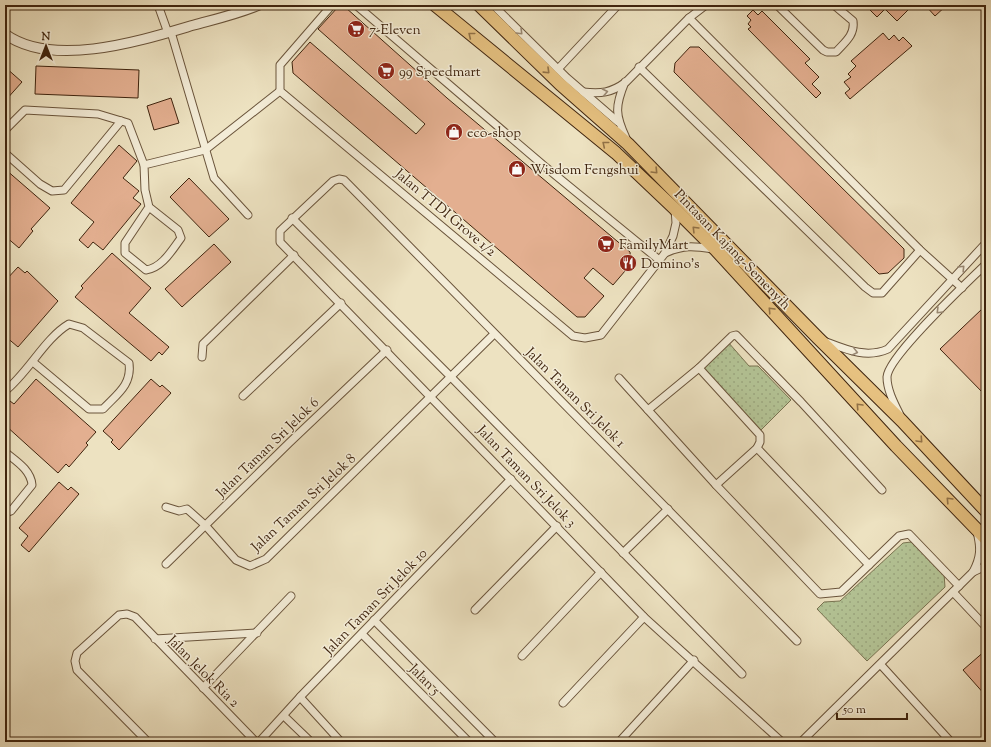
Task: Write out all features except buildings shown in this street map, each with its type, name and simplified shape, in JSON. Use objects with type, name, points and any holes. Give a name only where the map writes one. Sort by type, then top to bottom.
[{"type":"highway","name":"Pintasan Kajang-Semenyih","points":[[435,5],[616,153],[675,209],[715,250],[896,446],[986,539]]},
{"type":"highway","name":"Pintasan Kajang-Semenyih","points":[[478,5],[560,84],[628,144],[818,338],[902,421],[986,511]]},
{"type":"street","points":[[158,5],[170,32],[214,178],[248,215]]},
{"type":"street","points":[[6,36],[24,45],[52,49],[103,49],[170,32],[258,5]]},
{"type":"street","points":[[144,165],[205,150],[280,91],[280,65],[332,5]]},
{"type":"street","points":[[356,5],[543,166],[658,260]]},
{"type":"street","points":[[493,5],[558,69],[618,122]]},
{"type":"street","points":[[558,69],[618,5]]},
{"type":"street","points":[[583,92],[605,93],[615,90],[626,82],[639,67],[689,18],[706,5]]},
{"type":"street","points":[[777,5],[823,50],[827,52],[836,52],[852,34],[854,28],[853,21],[834,5]]},
{"type":"street","points":[[689,18],[920,250],[962,288]]},
{"type":"street","points":[[639,67],[864,287],[873,293],[882,293],[920,250]]},
{"type":"street","points":[[626,82],[618,99],[616,111],[618,122],[628,144]]},
{"type":"street","name":"Jalan TTDI Grove 1/2","points":[[280,91],[573,336],[585,338],[601,335],[658,260],[665,253]]},
{"type":"street","points":[[5,130],[25,110],[98,114],[128,123],[144,165],[145,190],[149,207],[178,230],[182,238],[159,266],[146,270],[125,253],[125,243],[149,207]]},
{"type":"street","points":[[5,153],[40,184],[52,191],[64,190],[121,121]]},
{"type":"street","name":"Jalan Taman Sri Jelok 1","points":[[333,181],[339,179],[344,180],[797,641]]},
{"type":"street","name":"Jalan Taman Sri Jelok 3","points":[[333,181],[292,218],[280,231],[280,242],[387,350],[644,617],[694,660],[782,742]]},
{"type":"street","points":[[665,253],[673,236],[676,223],[675,209]]},
{"type":"street","name":"Jalan Taman Sri Jelok 3","points":[[292,218],[451,376],[742,674]]},
{"type":"street","points":[[818,338],[859,353],[879,353],[888,349],[951,279],[986,243]]},
{"type":"street","points":[[665,253],[680,246],[694,246],[715,250]]},
{"type":"street","points":[[202,357],[203,344],[294,255]]},
{"type":"street","points":[[902,421],[889,389],[887,376],[891,365],[927,324],[986,264]]},
{"type":"street","points":[[243,396],[341,303]]},
{"type":"street","points":[[5,391],[13,385],[61,328],[69,324],[83,328],[129,363],[130,373],[127,384],[103,409],[89,409],[33,362]]},
{"type":"street","name":"Jalan Taman Sri Jelok 8","points":[[166,507],[179,511],[187,509],[205,525],[236,560],[250,566],[266,559],[432,397],[494,334]]},
{"type":"street","points":[[648,410],[699,368],[732,336],[736,335],[801,402],[882,490]]},
{"type":"street","name":"Jalan Taman Sri Jelok 6","points":[[166,564],[387,350]]},
{"type":"street","points":[[699,368],[760,435],[760,442],[757,448],[716,485]]},
{"type":"street","points":[[619,378],[716,485],[820,594],[841,592],[899,536],[909,534],[959,586]]},
{"type":"street","points":[[757,448],[869,565]]},
{"type":"street","points":[[5,452],[28,472],[32,485],[11,511],[5,513]]},
{"type":"street","name":"Jalan Taman Sri Jelok 10","points":[[259,742],[300,697],[511,479]]},
{"type":"street","points":[[623,553],[668,509]]},
{"type":"street","points":[[474,610],[557,526]]},
{"type":"street","points":[[801,742],[881,665],[973,572],[979,561],[981,552],[976,528]]},
{"type":"street","points":[[973,572],[986,566]]},
{"type":"street","points":[[522,656],[601,572]]},
{"type":"street","points":[[954,592],[986,627]]},
{"type":"street","points":[[203,688],[291,596]]},
{"type":"street","name":"Jalan Jelok Ria 2","points":[[148,742],[77,670],[75,662],[77,652],[119,615],[127,614],[135,617],[256,742]]},
{"type":"street","points":[[563,704],[644,617]]},
{"type":"street","points":[[374,620],[495,742]]},
{"type":"street","points":[[155,639],[257,633]]},
{"type":"street","name":"Jalan 5","points":[[362,634],[470,742]]},
{"type":"street","points":[[619,742],[694,660]]},
{"type":"street","points":[[881,665],[951,742]]},
{"type":"street","points":[[300,697],[341,742]]},
{"type":"street","points":[[284,716],[311,742]]},
{"type":"green space","points":[[728,342],[749,366],[758,366],[791,400],[761,430],[702,368]]},
{"type":"green space","points":[[911,542],[944,574],[945,587],[867,661],[817,609],[824,602],[840,601],[903,543]]},
{"type":"place","name":"7-Eleven","points":[[356,29]]},
{"type":"place","name":"99 Speedmart","points":[[386,71]]},
{"type":"place","name":"eco-shop","points":[[454,132]]},
{"type":"place","name":"Wisdom Fengshui","points":[[517,169]]},
{"type":"place","name":"FamilyMart","points":[[606,244]]},
{"type":"place","name":"Domino's","points":[[628,263]]}]
